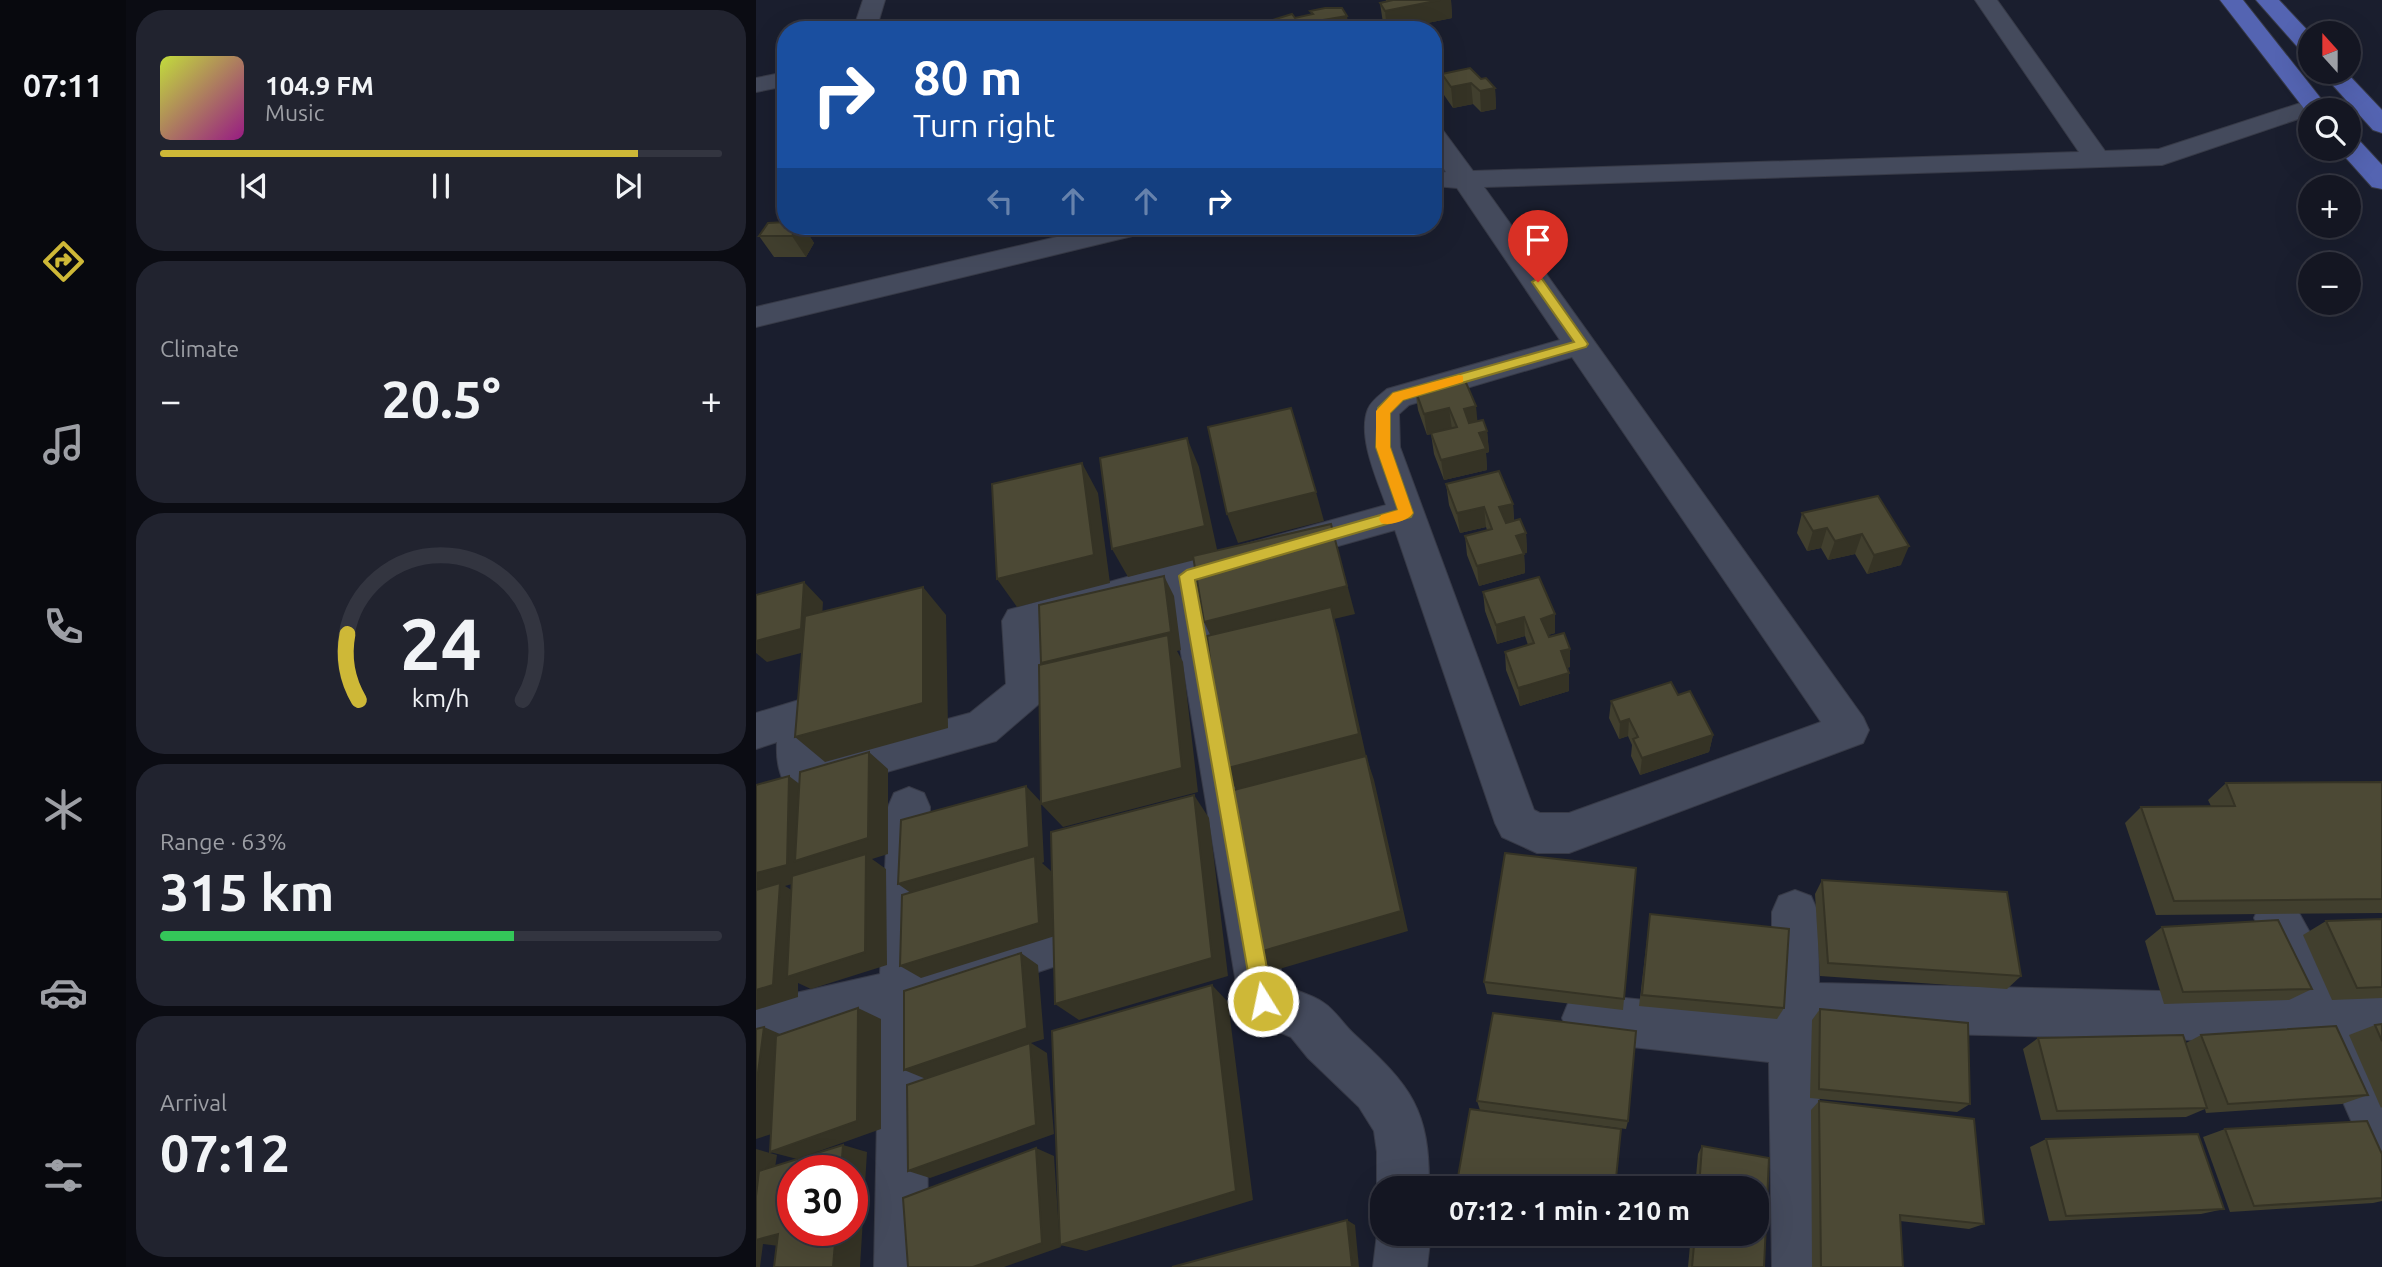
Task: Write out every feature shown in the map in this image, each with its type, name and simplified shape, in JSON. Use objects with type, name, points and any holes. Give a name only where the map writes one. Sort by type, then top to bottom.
[{"type":"main road","points":[[2231,0],[2308,98]]},
{"type":"main road","points":[[2267,0],[2298,34]]},
{"type":"main road","points":[[2344,84],[2382,125]]},
{"type":"main road","points":[[2361,158],[2382,181]]},
{"type":"street","points":[[867,21],[874,0]]},
{"type":"street","points":[[1986,0],[2098,160]]},
{"type":"street","points":[[756,85],[777,81]]},
{"type":"street","points":[[1449,180],[2162,157],[2298,114]]},
{"type":"street","points":[[1442,160],[1449,180],[1582,344],[1849,730],[1569,833],[1537,833],[1517,822],[1383,447],[1383,411],[1398,397],[1582,344]]},
{"type":"street","points":[[756,317],[1101,235]]},
{"type":"street","points":[[756,731],[799,718],[797,763],[802,777],[982,728],[1026,691],[1021,621],[1406,513]]},
{"type":"street","points":[[1187,576],[1263,1001],[1308,1020],[1325,1041],[1377,1089],[1398,1123],[1403,1152],[1403,1176]]},
{"type":"street","points":[[901,1267],[903,993],[909,807]]},
{"type":"street","points":[[1795,912],[1799,1267]]},
{"type":"street","points":[[2277,918],[2331,1019],[2382,1132]]},
{"type":"street","points":[[756,1026],[903,993],[1061,943]]},
{"type":"street","points":[[1586,1018],[1795,1023],[2331,1019],[2382,1016]]},
{"type":"street","points":[[1400,1267],[1403,1246]]},
{"type":"building","points":[[1393,0],[1440,0],[1385,11],[1380,3]]},
{"type":"building","points":[[1342,8],[1347,16],[1317,21],[1269,21],[1292,14],[1295,18],[1313,14],[1310,11]]},
{"type":"building","points":[[1470,68],[1481,79],[1486,78],[1495,88],[1480,91],[1471,83],[1451,87],[1442,74]]},
{"type":"building","points":[[777,222],[777,235],[793,235],[759,236],[768,223]]},
{"type":"building","points":[[1464,378],[1476,406],[1464,409],[1469,423],[1483,420],[1487,431],[1479,433],[1486,449],[1441,460],[1431,433],[1457,427],[1449,408],[1424,414],[1415,389]]},
{"type":"building","points":[[1291,408],[1316,492],[1227,514],[1208,427]]},
{"type":"building","points":[[1187,438],[1205,526],[1112,549],[1100,458]]},
{"type":"building","points":[[1082,463],[1094,555],[997,579],[992,484]]},
{"type":"building","points":[[1499,471],[1513,504],[1499,507],[1506,523],[1520,519],[1526,533],[1516,536],[1524,554],[1477,566],[1465,536],[1492,529],[1484,507],[1457,513],[1446,484]]},
{"type":"building","points":[[1878,496],[1909,546],[1874,555],[1862,534],[1835,541],[1827,528],[1813,531],[1802,513]]},
{"type":"building","points":[[1331,524],[1347,586],[1204,622],[1193,556]]},
{"type":"building","points":[[1164,576],[1171,632],[1041,663],[1039,605]]},
{"type":"building","points":[[1539,577],[1555,614],[1541,619],[1549,637],[1564,633],[1570,649],[1561,651],[1569,673],[1518,688],[1505,652],[1534,643],[1524,617],[1496,625],[1483,592]]},
{"type":"building","points":[[804,582],[801,629],[756,641],[756,595]]},
{"type":"building","points":[[923,587],[923,703],[795,737],[805,616]]},
{"type":"building","points":[[1331,607],[1359,734],[1224,769],[1207,636]]},
{"type":"building","points":[[1168,635],[1182,768],[1041,804],[1039,665]]},
{"type":"building","points":[[1671,682],[1678,695],[1690,691],[1713,735],[1642,758],[1633,739],[1638,737],[1629,719],[1620,722],[1611,701]]},
{"type":"building","points":[[869,752],[868,838],[795,861],[800,772]]},
{"type":"building","points":[[1366,756],[1401,911],[1252,954],[1230,791]]},
{"type":"building","points":[[789,776],[787,865],[756,873],[756,785]]},
{"type":"building","points":[[2382,782],[2382,899],[2174,901],[2141,807],[2235,806],[2226,783]]},
{"type":"building","points":[[1026,786],[1029,847],[898,884],[901,820]]},
{"type":"building","points":[[1194,795],[1212,958],[1055,1004],[1051,832]]},
{"type":"building","points":[[1505,853],[1636,868],[1624,999],[1484,982]]},
{"type":"building","points":[[866,854],[865,952],[787,977],[792,876]]},
{"type":"building","points":[[1035,856],[1039,923],[900,966],[902,895]]},
{"type":"building","points":[[1822,880],[2007,892],[2021,976],[1828,963]]},
{"type":"building","points":[[780,883],[773,985],[756,990],[756,890]]},
{"type":"building","points":[[1650,914],[1789,929],[1784,1008],[1642,995]]},
{"type":"building","points":[[2382,919],[2382,987],[2357,988],[2326,921]]},
{"type":"building","points":[[2278,920],[2312,989],[2183,992],[2162,927]]},
{"type":"building","points":[[1021,953],[1027,1028],[904,1070],[904,991]]},
{"type":"building","points":[[1212,985],[1236,1191],[1060,1245],[1052,1031]]},
{"type":"building","points":[[858,1008],[857,1121],[770,1152],[776,1036]]},
{"type":"building","points":[[1820,1009],[1968,1023],[1970,1104],[1819,1089]]},
{"type":"building","points":[[1493,1013],[1636,1031],[1628,1121],[1477,1101]]},
{"type":"building","points":[[2382,1024],[2382,1041],[2375,1025]]},
{"type":"building","points":[[2336,1026],[2368,1095],[2228,1104],[2201,1035]]},
{"type":"building","points":[[764,1027],[756,1088],[756,1029]]},
{"type":"building","points":[[2183,1035],[2207,1108],[2057,1111],[2038,1038]]},
{"type":"building","points":[[1030,1043],[1036,1125],[908,1171],[907,1085]]},
{"type":"building","points":[[1819,1101],[1974,1119],[1984,1224],[1900,1215],[1903,1267],[1821,1267]]},
{"type":"building","points":[[1470,1109],[1621,1129],[1616,1176],[1458,1176]]},
{"type":"building","points":[[2367,1121],[2382,1154],[2382,1198],[2254,1206],[2225,1129]]},
{"type":"building","points":[[2198,1134],[2224,1209],[2066,1216],[2046,1139]]},
{"type":"building","points":[[843,1145],[842,1155],[811,1155]]},
{"type":"building","points":[[1702,1146],[1769,1158],[1768,1176],[1700,1176]]},
{"type":"building","points":[[1036,1148],[1042,1243],[973,1267],[908,1267],[903,1198]]},
{"type":"building","points":[[777,1165],[777,1234],[756,1240],[756,1196],[759,1171]]},
{"type":"building","points":[[1347,1220],[1352,1267],[1172,1267]]},
{"type":"building","points":[[777,1242],[777,1246],[835,1246],[833,1267],[774,1267]]},
{"type":"building","points":[[1694,1246],[1765,1246],[1764,1267],[1692,1267]]},
{"type":"slow traffic","points":[[1386,519],[1406,513],[1383,447],[1383,411],[1398,397],[1459,379]]},
{"type":"route","points":[[1263,1001],[1187,576],[1406,513],[1383,447],[1383,411],[1398,397],[1582,344],[1538,282]]}]
